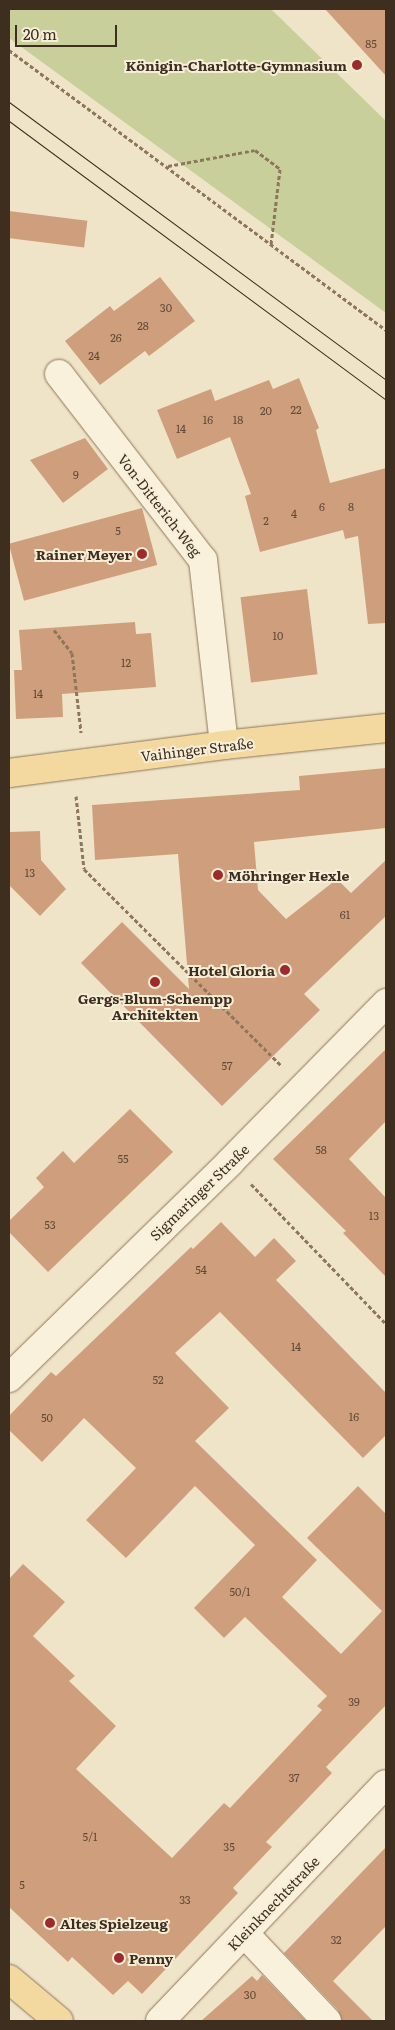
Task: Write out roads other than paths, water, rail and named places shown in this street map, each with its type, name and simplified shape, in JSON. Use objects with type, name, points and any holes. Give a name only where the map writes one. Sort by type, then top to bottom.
[{"type":"main road","name":"Vaihinger Straße","points":[[9,773],[224,745],[386,728]]},
{"type":"main road","points":[[9,1979],[59,2021]]},
{"type":"street","name":"Von-Ditterich-Weg","points":[[59,374],[203,560],[224,745]]},
{"type":"street","name":"Sigmaringer Straße","points":[[9,1378],[230,1162],[386,1003]]},
{"type":"street","name":"Kleinknechtstraße","points":[[160,2021],[386,1784]]},
{"type":"street","points":[[244,1933],[327,2021]]},
{"type":"tram line","points":[[9,102],[386,380]]},
{"type":"tram line","points":[[9,121],[386,400]]},
{"type":"place","name":"Königin-Charlotte-Gymnasium","points":[[357,65]]},
{"type":"place","name":"Rainer Meyer","points":[[142,554]]},
{"type":"place","name":"Möhringer Hexle","points":[[218,875]]},
{"type":"place","name":"Hotel Gloria","points":[[285,970]]},
{"type":"place","name":"Gergs-Blum-Schempp Architekten","points":[[155,982]]},
{"type":"place","name":"Altes Spielzeug","points":[[50,1923]]},
{"type":"place","name":"Penny","points":[[119,1958]]}]
